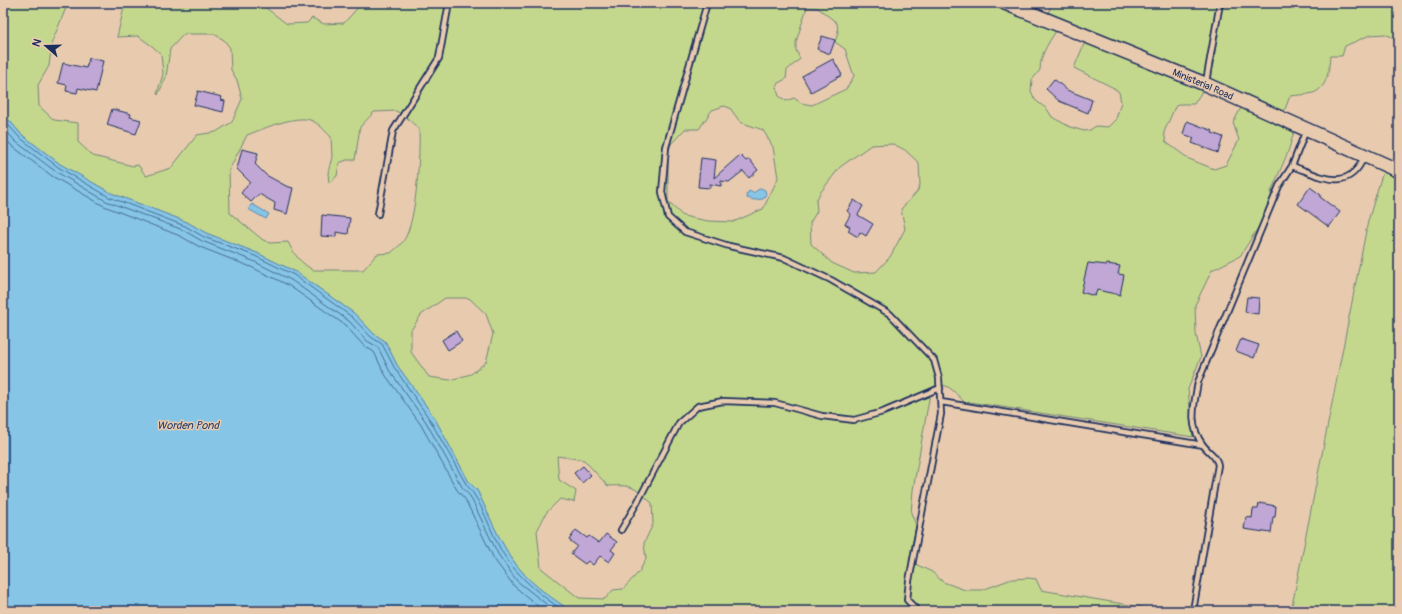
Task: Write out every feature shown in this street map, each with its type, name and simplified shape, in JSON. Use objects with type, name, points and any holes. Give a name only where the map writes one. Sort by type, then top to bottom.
[{"type":"main road","name":"Ministerial Road","points":[[1005,3],[1205,84],[1399,171]]},
{"type":"lane","points":[[378,214],[393,131],[439,58],[449,3]]},
{"type":"lane","points":[[708,3],[666,147],[662,192],[668,217],[685,232],[729,246],[784,258],[831,280],[890,314],[934,360],[939,378],[941,414],[909,581],[907,600],[918,611]]},
{"type":"lane","points":[[1205,84],[1220,3]]},
{"type":"lane","points":[[1193,611],[1218,465],[1216,458],[1203,445],[1193,425],[1193,409],[1198,382],[1279,186],[1292,166],[1306,129]]},
{"type":"lane","points":[[1292,166],[1330,179],[1342,179],[1353,175],[1365,156]]},
{"type":"lane","points":[[621,530],[679,423],[698,406],[722,400],[775,402],[822,416],[854,420],[883,412],[940,388]]},
{"type":"lane","points":[[941,402],[1203,445]]},
{"type":"green space","points":[[33,3],[68,3],[52,42],[49,66],[38,85],[39,106],[54,120],[78,123],[78,142],[93,156],[133,166],[138,165],[146,176],[171,168],[197,135],[216,132],[232,122],[242,99],[237,80],[231,70],[230,48],[224,40],[214,34],[184,34],[170,49],[166,77],[158,95],[157,94],[163,74],[161,54],[138,36],[117,37],[125,3],[266,3],[266,8],[287,24],[307,23],[312,18],[324,24],[344,23],[362,3],[1015,3],[1046,19],[1052,3],[1399,3],[1399,40],[1385,34],[1370,35],[1345,46],[1342,56],[1330,56],[1327,78],[1325,83],[1318,91],[1310,94],[1290,96],[1282,117],[1296,125],[1288,152],[1271,192],[1272,206],[1240,256],[1212,270],[1195,305],[1196,334],[1201,357],[1188,389],[1193,437],[970,402],[966,404],[946,386],[942,385],[931,388],[913,490],[911,513],[916,525],[909,561],[932,572],[943,582],[965,590],[982,590],[1012,579],[1028,578],[1036,579],[1041,590],[1164,611],[571,611],[535,585],[517,566],[498,535],[477,490],[469,482],[434,417],[397,365],[385,341],[374,334],[355,314],[296,272],[257,253],[206,233],[187,222],[111,193],[60,164],[21,134],[3,113],[3,4],[31,5]],"holes":[[[807,7],[818,8],[837,23],[838,33],[835,42],[845,49],[854,76],[846,89],[812,105],[801,103],[794,98],[786,101],[779,96],[776,87],[778,83],[786,79],[787,70],[800,59],[796,50],[796,42]],[[1060,25],[1087,37],[1074,68],[1119,92],[1121,102],[1116,119],[1108,127],[1096,126],[1090,130],[1084,131],[1070,127],[1052,117],[1047,109],[1035,100],[1031,91],[1032,80],[1040,70],[1040,64],[1047,46]],[[1206,85],[1244,102],[1233,123],[1239,140],[1226,165],[1214,169],[1189,159],[1166,142],[1164,132],[1175,107],[1178,104],[1194,104]],[[724,106],[730,108],[740,122],[763,130],[773,147],[778,178],[763,209],[733,222],[708,221],[683,216],[668,202],[668,153],[671,144],[685,129],[699,129],[712,110]],[[396,111],[405,116],[419,129],[417,186],[412,218],[404,240],[391,253],[377,254],[363,270],[313,270],[298,258],[288,242],[270,243],[263,240],[230,213],[229,170],[247,135],[278,123],[296,119],[310,120],[316,123],[331,137],[332,157],[328,173],[329,183],[337,176],[339,163],[347,160],[355,160],[360,127],[374,112]],[[893,144],[905,150],[919,163],[920,185],[917,192],[901,209],[905,229],[890,257],[876,272],[854,273],[832,263],[811,244],[810,223],[817,211],[816,201],[820,193],[840,167],[871,145]],[[445,298],[469,298],[486,314],[493,334],[486,362],[471,374],[450,380],[429,377],[411,352],[411,330],[421,315]],[[557,456],[584,460],[608,486],[628,486],[636,490],[652,503],[653,524],[644,543],[646,559],[639,572],[623,589],[613,590],[605,599],[579,598],[541,568],[537,531],[546,513],[560,499],[574,502],[576,491],[559,480]]]},
{"type":"green space","points":[[1385,165],[1399,171],[1399,611],[1291,611],[1368,221]]},
{"type":"water","name":"Worden Pond","points":[[3,113],[21,134],[60,164],[111,193],[187,222],[206,233],[257,253],[296,272],[355,314],[374,334],[385,341],[397,365],[434,417],[469,482],[477,490],[498,535],[517,566],[535,585],[571,611],[3,611]]},
{"type":"water","points":[[761,188],[765,190],[766,194],[763,199],[754,200],[747,198],[746,195],[749,191],[753,193]]},
{"type":"water","points":[[252,204],[269,214],[266,219],[248,209]]},
{"type":"building","points":[[822,36],[835,40],[830,54],[817,49]]},
{"type":"building","points":[[89,58],[103,61],[96,92],[78,88],[77,93],[66,91],[67,85],[58,83],[63,63],[86,68]]},
{"type":"building","points":[[833,59],[842,75],[811,92],[802,76]]},
{"type":"building","points":[[1054,79],[1067,90],[1092,100],[1088,113],[1059,101],[1046,89]]},
{"type":"building","points":[[198,91],[222,97],[221,100],[225,101],[223,112],[194,105]]},
{"type":"building","points":[[112,109],[131,114],[130,117],[141,120],[136,134],[107,125]]},
{"type":"building","points":[[1187,121],[1213,131],[1212,133],[1223,137],[1218,153],[1192,143],[1194,138],[1183,134]]},
{"type":"building","points":[[242,149],[258,153],[255,164],[266,175],[286,186],[293,188],[287,214],[274,210],[275,203],[259,194],[251,202],[241,193],[250,182],[237,169]]},
{"type":"building","points":[[740,155],[746,161],[749,159],[758,170],[749,178],[743,171],[729,182],[721,181],[721,186],[710,184],[710,188],[698,187],[701,158],[716,160],[714,178]]},
{"type":"building","points":[[1310,187],[1321,195],[1320,197],[1340,212],[1329,227],[1298,204]]},
{"type":"building","points":[[854,200],[863,206],[858,215],[873,224],[866,236],[860,232],[858,237],[848,231],[850,227],[845,224],[851,214],[847,211]]},
{"type":"building","points":[[322,215],[350,218],[348,234],[336,232],[336,237],[321,236]]},
{"type":"building","points":[[1088,263],[1120,266],[1118,274],[1124,275],[1120,295],[1097,290],[1095,296],[1081,292]]},
{"type":"building","points":[[1247,297],[1259,298],[1258,314],[1245,312]]},
{"type":"building","points":[[456,331],[462,341],[448,350],[442,340]]},
{"type":"building","points":[[1241,339],[1259,345],[1254,358],[1236,351]]},
{"type":"building","points":[[583,466],[591,475],[582,483],[574,473]]},
{"type":"building","points":[[1259,503],[1276,506],[1271,533],[1244,529],[1246,517],[1252,518],[1253,509],[1258,509]]},
{"type":"building","points":[[576,530],[587,538],[589,536],[599,543],[606,534],[617,542],[611,550],[615,553],[609,562],[600,556],[593,565],[588,561],[585,564],[571,554],[577,546],[569,540]]}]
